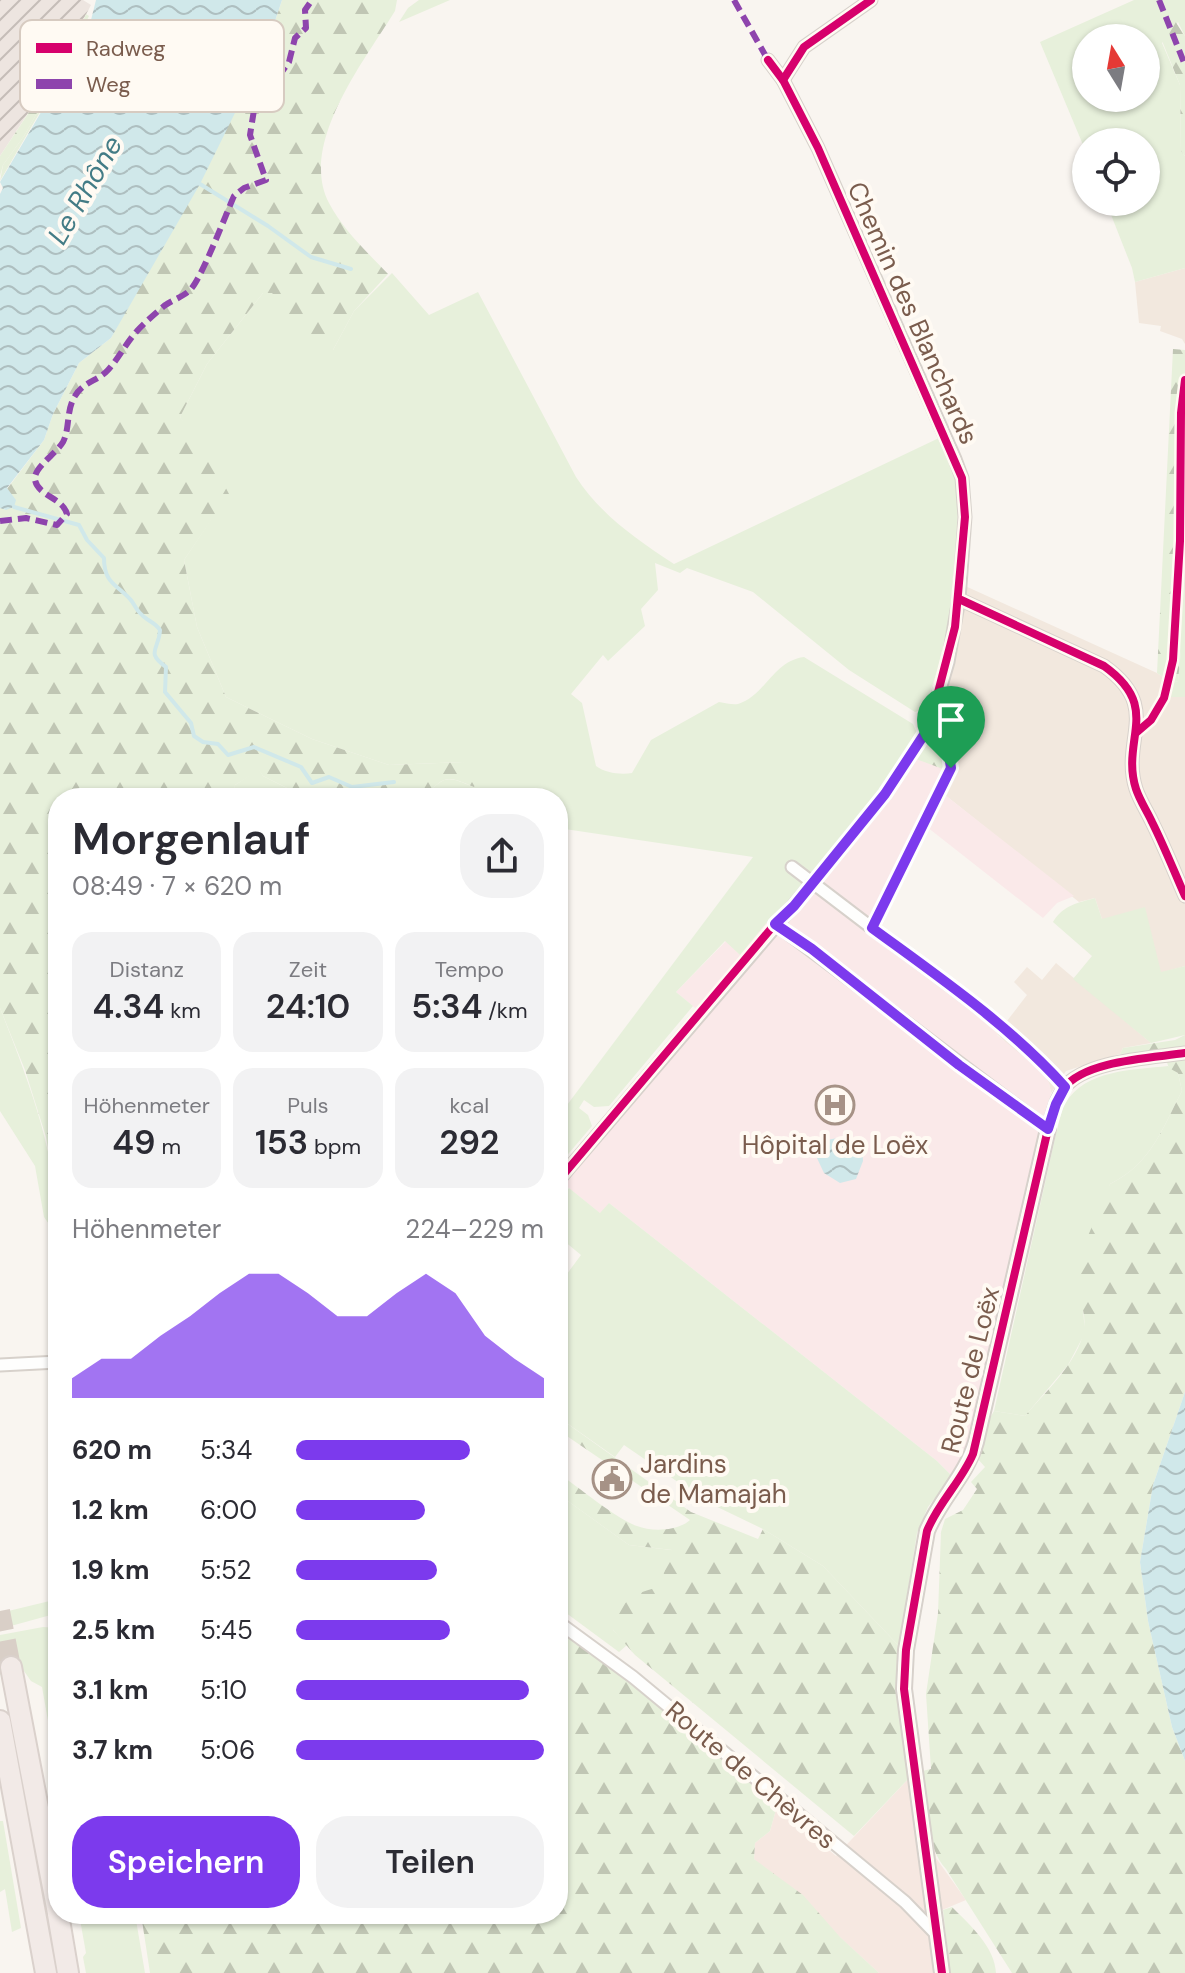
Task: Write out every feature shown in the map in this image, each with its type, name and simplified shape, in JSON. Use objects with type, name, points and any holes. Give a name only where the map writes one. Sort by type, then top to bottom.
[{"type":"highway","points":[[11,1667],[48,1861]]},
{"type":"highway","points":[[0,1721],[46,1973]]},
{"type":"highway","points":[[60,1924],[68,1973]]},
{"type":"street","points":[[783,80],[804,47],[871,0]]},
{"type":"street","name":"Chemin des Blanchards","points":[[568,1169],[775,924],[794,906],[885,794],[929,727],[948,662],[959,599],[965,517],[962,478],[818,148],[783,80],[768,60]]},
{"type":"street","points":[[959,599],[1104,666],[1121,679],[1131,696],[1138,725],[1131,759],[1134,783],[1185,896]]},
{"type":"street","points":[[872,928],[951,768],[948,748],[929,727]]},
{"type":"street","points":[[792,867],[1003,1027],[1036,1055],[1065,1087],[1077,1077],[1117,1063],[1185,1053]]},
{"type":"street","points":[[775,924],[1048,1129]]},
{"type":"street","name":"Route de Loëx","points":[[942,1973],[904,1689],[906,1650],[927,1531],[934,1514],[964,1472],[976,1442],[1048,1129],[1065,1087]]},
{"type":"street","points":[[0,1365],[48,1363]]},
{"type":"street","name":"Route de Chèvres","points":[[568,1630],[668,1705],[905,1902],[938,1935]]},
{"type":"shaded area","points":[[0,0],[83,0],[91,5],[83,20],[20,20],[20,112],[29,112],[0,156]]},
{"type":"shaded area","points":[[1185,268],[1185,344],[1182,339],[1160,331],[1161,326],[1139,323],[1135,282]]},
{"type":"shaded area","points":[[952,580],[1157,673],[1172,683],[1168,697],[1185,697],[1185,966],[1161,973],[1102,919],[1095,898],[1079,902],[945,795],[955,773],[905,755],[917,733],[938,669],[950,613]]},
{"type":"shaded area","name":"Hôpital de Loëx","points":[[905,755],[956,773],[945,795],[1074,896],[1057,903],[1043,918],[927,827],[879,933],[1003,1027],[997,1035],[1044,1073],[1051,1093],[967,1456],[952,1476],[609,1203],[601,1214],[568,1187],[568,1169],[700,1012],[676,992],[726,941],[740,955],[768,921],[784,908]]},
{"type":"shaded area","points":[[1056,963],[1151,1043],[1123,1048],[1120,1054],[1066,1071],[1051,1093],[1049,1083],[997,1034],[1027,995],[1014,982],[1027,967],[1042,980]]},
{"type":"shaded area","points":[[922,1771],[936,1858],[966,1900],[935,1913],[936,1973],[879,1973],[754,1859],[755,1843],[770,1831],[777,1806],[836,1856],[911,1776]]},
{"type":"green space","points":[[282,0],[397,0],[395,11],[339,103],[322,155],[322,180],[329,203],[348,232],[388,274],[354,311],[333,350],[321,353],[272,293],[263,293],[207,364],[180,417],[208,454],[229,494],[184,560],[197,627],[226,697],[312,739],[389,765],[463,762],[484,774],[474,787],[446,779],[433,788],[287,788],[263,776],[259,770],[235,788],[48,788],[48,1148],[25,1070],[0,1008],[0,508],[6,510],[7,489],[44,440],[53,414],[79,363],[111,338],[233,112],[284,112],[284,20],[275,20]]},
{"type":"green space","points":[[419,0],[450,0],[399,22],[408,8]]},
{"type":"green space","points":[[1134,0],[1185,0],[1185,36],[1178,22],[1162,43],[1180,85],[1181,151],[1185,156],[1185,268],[1135,282],[1112,216],[1160,216],[1160,128],[1076,128],[1040,42],[1072,28],[1072,112],[1160,112],[1160,24],[1080,24]]},
{"type":"green space","points":[[1173,18],[1185,36],[1185,156],[1181,151],[1180,85],[1160,36],[1162,25]]},
{"type":"green space","points":[[29,112],[38,112],[3,165],[0,176],[0,156]]},
{"type":"green space","points":[[40,112],[0,181],[3,165]]},
{"type":"green space","points":[[392,273],[429,315],[478,292],[586,491],[633,536],[674,564],[939,438],[954,474],[959,501],[950,613],[938,669],[924,709],[915,712],[849,670],[753,592],[687,568],[680,573],[655,563],[658,590],[641,609],[645,626],[608,661],[603,655],[571,694],[582,703],[596,766],[618,774],[632,773],[651,740],[719,702],[736,704],[747,700],[784,665],[804,657],[913,724],[917,733],[879,793],[784,908],[768,921],[740,955],[725,941],[676,992],[693,1006],[609,1106],[594,1107],[584,1100],[579,1108],[588,1115],[592,1126],[568,1154],[568,1104],[753,857],[568,829],[568,788],[433,788],[451,779],[474,787],[463,762],[389,765],[312,739],[226,697],[197,627],[184,560],[228,494],[180,417],[207,364],[263,293],[272,293],[333,350],[354,311]]},
{"type":"green space","points":[[1173,349],[1185,350],[1185,625],[1178,625],[1181,650],[1178,681],[1172,683],[1157,673]]},
{"type":"green space","points":[[1178,625],[1185,625],[1185,697],[1168,697],[1172,683],[1178,681],[1181,650]]},
{"type":"green space","points":[[932,745],[941,752],[943,769],[916,759],[924,747]]},
{"type":"green space","points":[[259,769],[263,776],[287,788],[235,788]]},
{"type":"green space","points":[[1095,898],[1102,919],[1145,907],[1161,972],[1185,966],[1185,1035],[1151,1043],[1073,979],[1092,956],[1053,922],[1066,908]]},
{"type":"green space","points":[[0,1008],[31,1092],[47,1148],[48,1223],[44,1217],[35,1166],[0,1111]]},
{"type":"green space","points":[[1185,1035],[1185,1392],[1153,1485],[1140,1562],[1148,1621],[1172,1727],[1185,1761],[1185,1973],[1012,1973],[939,1859],[930,1836],[922,1771],[931,1769],[926,1694],[938,1613],[941,1532],[945,1519],[963,1510],[977,1489],[971,1482],[985,1467],[977,1458],[986,1425],[994,1411],[1025,1416],[1075,1354],[1084,1325],[1083,1310],[1068,1283],[1110,1184],[1146,1156],[1182,1091],[1178,1073],[1169,1068],[1163,1052],[1120,1054],[1123,1048],[1175,1040]]},
{"type":"green space","points":[[1168,1066],[1178,1073],[1182,1091],[1146,1156],[1110,1184],[1083,1309],[1085,1333],[1068,1365],[1025,1416],[994,1411],[1065,1104],[1074,1092],[1097,1078],[1111,1073]]},
{"type":"green space","points":[[568,1189],[600,1213],[609,1203],[952,1476],[928,1507],[917,1533],[899,1646],[823,1566],[763,1529],[707,1502],[624,1445],[615,1457],[568,1424],[568,1273],[581,1255],[568,1244]]},
{"type":"green space","points":[[568,1424],[691,1512],[758,1539],[763,1529],[823,1566],[899,1646],[897,1682],[911,1776],[854,1836],[635,1655],[613,1630],[628,1600],[659,1587],[672,1550],[629,1545],[568,1501],[568,1480],[637,1526],[665,1529],[690,1520],[568,1437]]},
{"type":"green space","points":[[568,1501],[629,1545],[688,1552],[710,1562],[613,1630],[627,1645],[619,1652],[568,1614]]},
{"type":"green space","points":[[48,1601],[48,1616],[0,1629],[0,1613]]},
{"type":"green space","points":[[48,1627],[48,1721],[42,1687],[31,1681],[19,1664],[6,1675],[0,1675],[0,1635]]},
{"type":"green space","points":[[568,1635],[621,1674],[777,1806],[770,1831],[755,1843],[754,1859],[803,1895],[840,1937],[879,1973],[150,1973],[143,1924],[568,1924]]},
{"type":"green space","points":[[0,1821],[3,1821],[21,1928],[12,1932],[5,1889],[0,1892]]},
{"type":"green space","points":[[952,1907],[986,1945],[995,1963],[996,1973],[950,1973],[943,1910]]},
{"type":"green space","points":[[81,1924],[137,1924],[145,1973],[86,1973],[83,1957],[86,1953]]},
{"type":"water","points":[[96,0],[282,0],[275,20],[91,20]]},
{"type":"water","name":"Le Rhône","points":[[41,112],[235,112],[200,184],[111,338],[79,363],[53,414],[44,440],[7,488],[16,500],[14,507],[6,510],[0,508],[0,194],[3,188],[0,182]]},
{"type":"water","points":[[843,1137],[862,1144],[863,1161],[856,1179],[840,1183],[824,1173],[816,1156],[827,1140]]},
{"type":"water","points":[[1185,1392],[1185,1761],[1172,1727],[1148,1621],[1140,1562],[1153,1485]]},
{"type":"waterway","points":[[200,184],[311,257],[351,269]]},
{"type":"waterway","points":[[14,507],[79,525],[87,540],[104,558],[106,573],[112,582],[160,630],[155,654],[166,667],[165,692],[191,723],[194,736],[203,742],[218,744],[228,755],[254,747],[301,767],[312,783],[329,777],[352,787],[394,782]]},
{"type":"tunnel","points":[[0,1611],[11,1667]]},
{"type":"marked path","points":[[284,69],[289,62],[295,38],[306,28],[305,10],[312,0]]},
{"type":"marked path","points":[[734,0],[768,60]]},
{"type":"marked path","points":[[1159,0],[1185,65]]},
{"type":"marked path","points":[[0,521],[26,518],[57,525],[67,514],[61,504],[41,490],[35,475],[63,442],[70,407],[78,391],[108,370],[150,318],[190,290],[207,261],[234,196],[244,188],[266,180],[250,135],[254,112]]},
{"type":"cycle path","points":[[783,80],[804,47],[871,0]]},
{"type":"cycle path","points":[[568,1169],[775,924],[794,906],[885,794],[929,727],[955,627],[965,517],[962,478],[818,148],[783,80],[768,60]]},
{"type":"cycle path","points":[[1137,732],[1151,720],[1164,698],[1173,660],[1180,541],[1181,413],[1185,380]]},
{"type":"cycle path","points":[[959,599],[1104,666],[1122,681],[1132,696],[1136,710],[1132,771],[1136,789],[1185,896]]},
{"type":"cycle path","points":[[942,1973],[904,1689],[906,1650],[927,1531],[973,1454],[1048,1129],[1061,1093],[1087,1071],[1138,1059],[1185,1053]]},
{"type":"place","name":"Hôpital de Loëx","points":[[835,1105]]},
{"type":"place","name":"Jardins de Mamajah","points":[[612,1479]]},
{"type":"route","points":[[929,727],[951,753],[951,768],[872,928],[1003,1027],[1036,1055],[1065,1087],[1048,1129],[775,924],[794,906],[885,794],[929,727]]}]
